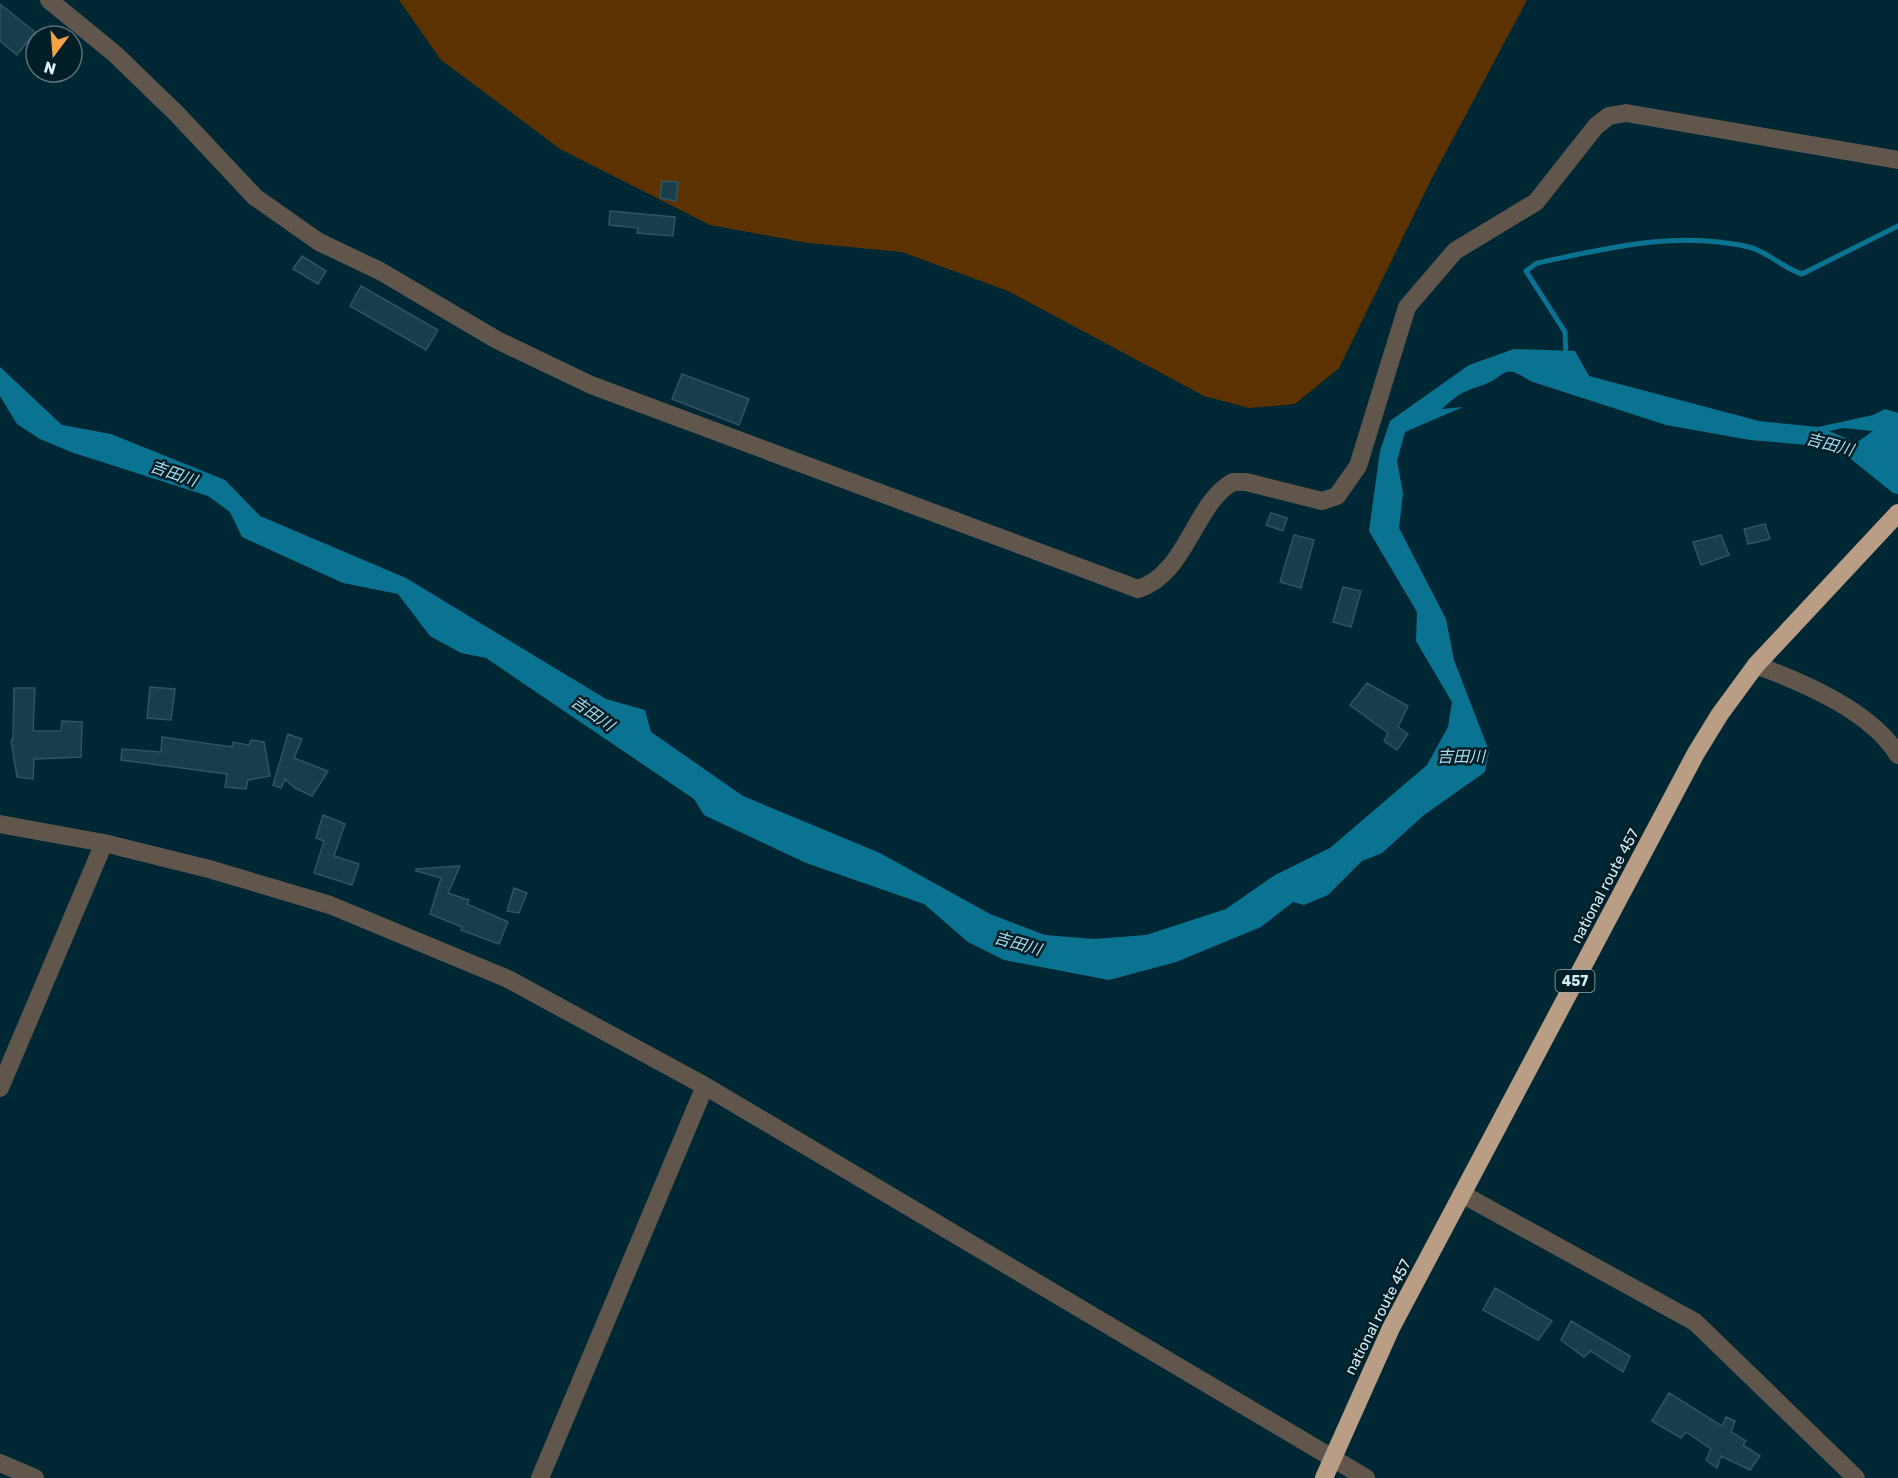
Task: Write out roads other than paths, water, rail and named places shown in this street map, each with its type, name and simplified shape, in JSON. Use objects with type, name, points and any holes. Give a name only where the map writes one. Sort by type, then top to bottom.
[{"type":"highway","name":"national route 457","points":[[1324,1478],[1391,1328],[1696,753],[1720,714],[1756,665],[1892,519]]},
{"type":"street","points":[[49,0],[116,54],[177,114],[255,197],[319,242],[380,271],[497,340],[591,386],[1138,590],[1162,578],[1218,496],[1233,482],[1246,482],[1323,501],[1337,496],[1358,466],[1407,307],[1455,251],[1536,202],[1596,126],[1609,116],[1626,113],[1898,160]]},
{"type":"street","points":[[1756,665],[1858,712],[1882,734],[1898,755]]},
{"type":"street","points":[[0,824],[104,843],[208,869],[330,905],[508,979],[705,1086],[1366,1478]]},
{"type":"street","points":[[0,1088],[104,843]]},
{"type":"street","points":[[540,1478],[705,1086]]},
{"type":"street","points":[[1462,1194],[1695,1322],[1856,1478]]},
{"type":"street","points":[[0,1463],[35,1478]]},
{"type":"water","name":"吉田川","points":[[1514,349],[1575,351],[1589,376],[1759,421],[1818,427],[1873,415],[1885,409],[1898,413],[1898,494],[1893,493],[1851,459],[1820,446],[1750,440],[1666,425],[1530,381],[1514,372],[1505,373],[1461,394],[1442,409],[1463,407],[1405,432],[1397,461],[1403,493],[1399,528],[1446,619],[1454,660],[1489,751],[1485,772],[1424,815],[1382,853],[1362,861],[1328,895],[1304,905],[1293,902],[1261,927],[1176,962],[1109,980],[1004,960],[968,942],[924,904],[806,863],[704,815],[694,799],[486,658],[461,653],[430,636],[398,594],[343,583],[242,537],[230,512],[208,496],[71,452],[40,439],[17,424],[0,396],[0,367],[62,425],[111,434],[225,480],[260,516],[406,578],[606,699],[645,710],[651,732],[743,796],[880,853],[990,914],[1045,935],[1094,939],[1146,935],[1226,909],[1275,875],[1330,848],[1427,765],[1448,727],[1452,702],[1416,641],[1417,612],[1369,531],[1380,451],[1390,421],[1469,365]],"holes":[[[1843,428],[1873,431],[1856,443],[1829,431]]]},
{"type":"waterway","points":[[1566,356],[1565,332],[1526,271],[1537,263],[1642,243],[1695,240],[1749,247],[1763,252],[1802,274],[1898,226]]}]
